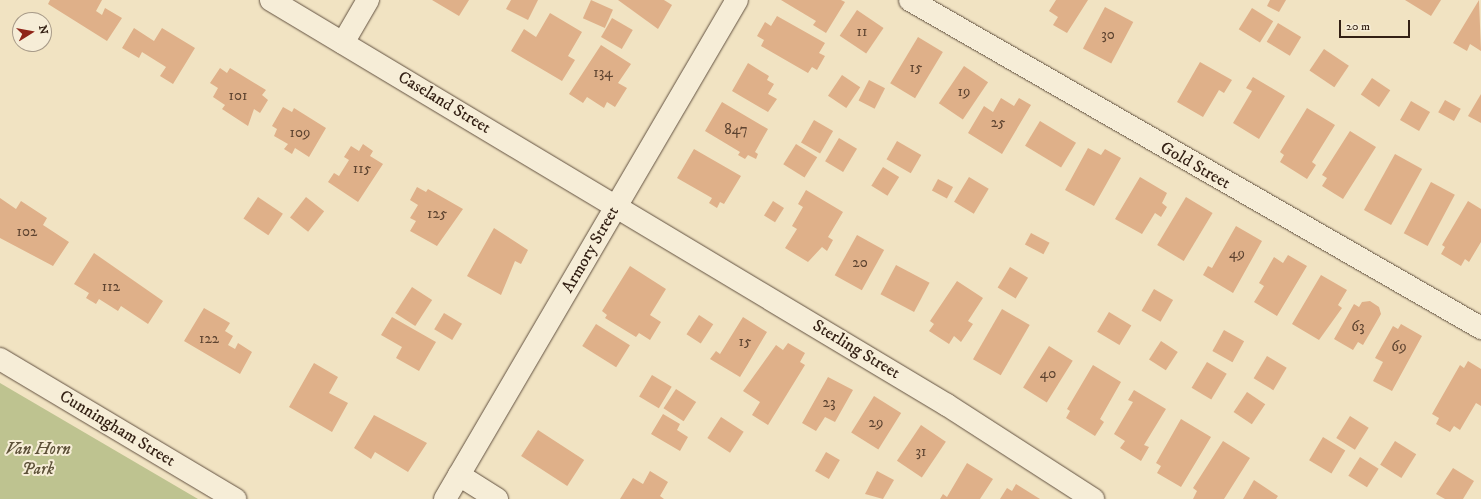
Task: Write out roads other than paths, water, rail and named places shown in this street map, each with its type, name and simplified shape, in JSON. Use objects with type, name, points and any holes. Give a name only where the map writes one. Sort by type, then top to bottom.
[{"type":"street","name":"Caseland Street","points":[[271,0],[617,205]]},
{"type":"street","points":[[343,43],[368,0]]},
{"type":"street","name":"Armory Street","points":[[445,499],[737,0]]},
{"type":"street","name":"Gold Street","points":[[910,0],[1481,328]]},
{"type":"street","name":"Sterling Street","points":[[617,205],[947,406],[1093,499]]},
{"type":"street","name":"Cunningham Street","points":[[0,359],[235,499]]},
{"type":"street","points":[[459,476],[497,499]]},
{"type":"park label","name":"Van Horn Park","points":[[38,460]]}]
